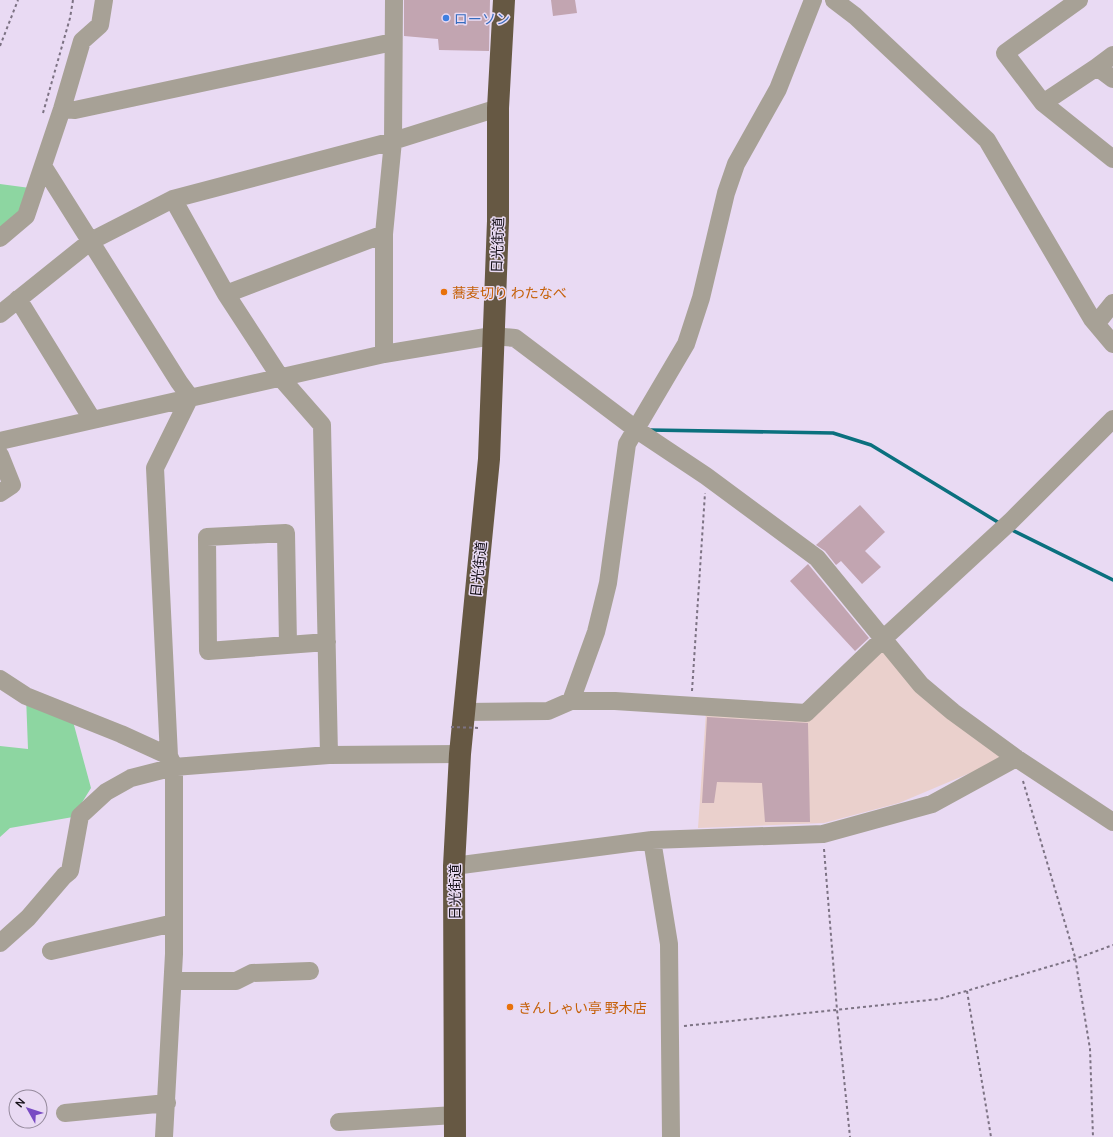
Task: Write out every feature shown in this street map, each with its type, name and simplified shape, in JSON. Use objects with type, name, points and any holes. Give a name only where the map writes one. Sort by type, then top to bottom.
[{"type":"highway","name":"日光街道","points":[[455,1137],[454,866],[460,754],[458,720],[489,459],[492,336],[498,221],[498,108],[504,0]]},
{"type":"street","points":[[384,354],[384,234],[393,141],[394,0]]},
{"type":"street","points":[[571,701],[596,632],[608,583],[627,444],[637,430],[686,344],[701,298],[726,193],[736,164],[778,89],[813,0]]},
{"type":"street","points":[[834,0],[855,16],[987,140],[1096,324],[1113,344]]},
{"type":"street","points":[[1079,0],[1005,53],[1043,103],[1113,159]]},
{"type":"street","points":[[0,238],[26,216],[62,109],[82,41],[100,25],[107,1]]},
{"type":"street","points":[[62,109],[75,110],[393,42]]},
{"type":"street","points":[[1043,103],[1113,55]]},
{"type":"street","points":[[1097,67],[1113,79]]},
{"type":"street","points":[[0,314],[91,241],[174,199],[393,141],[498,108]]},
{"type":"street","points":[[43,166],[179,382],[190,397]]},
{"type":"street","points":[[174,199],[226,294],[280,377],[322,425],[329,755]]},
{"type":"street","points":[[226,294],[384,234]]},
{"type":"street","points":[[18,299],[92,419]]},
{"type":"street","points":[[1096,324],[1113,302]]},
{"type":"street","points":[[0,441],[384,354],[492,336],[515,338],[637,430],[706,476],[817,558],[921,685],[953,712],[1016,758],[1113,822]]},
{"type":"street","points":[[164,1137],[173,981],[174,923],[171,761],[155,468],[190,397]]},
{"type":"street","points":[[458,720],[548,711],[571,701],[616,701],[806,714],[883,639],[1012,520],[1113,419]]},
{"type":"street","points":[[0,455],[12,485],[0,492]]},
{"type":"street","points":[[288,645],[286,533],[207,537],[208,651],[288,645],[327,642]]},
{"type":"street","points":[[0,679],[26,696],[121,734],[171,761]]},
{"type":"street","points":[[0,943],[28,918],[70,871],[80,816],[106,792],[131,778],[171,761],[329,755],[460,754]]},
{"type":"street","points":[[454,866],[652,840],[823,834],[932,804],[1016,758]]},
{"type":"street","points":[[652,840],[669,944],[671,1137]]},
{"type":"street","points":[[51,951],[174,923]]},
{"type":"street","points":[[173,981],[236,981],[252,973],[310,971]]},
{"type":"street","points":[[65,1113],[167,1103]]},
{"type":"street","points":[[339,1122],[455,1115]]},
{"type":"path","points":[[0,46],[18,0]]},
{"type":"path","points":[[43,114],[70,18],[73,0]]},
{"type":"path","points":[[691,706],[706,476]]},
{"type":"path","points":[[458,720],[480,728]]},
{"type":"path","points":[[1016,758],[1034,826],[1075,959],[1090,1049],[1093,1137]]},
{"type":"path","points":[[823,834],[837,1010],[850,1137]]},
{"type":"path","points":[[669,1027],[939,999],[1075,959],[1113,945]]},
{"type":"path","points":[[967,991],[991,1137]]},
{"type":"shaded area","points":[[884,645],[1008,757],[899,803],[824,823],[698,828],[706,712],[811,714]]},
{"type":"green space","points":[[0,184],[30,188],[26,216],[0,238]]},
{"type":"green space","points":[[26,696],[71,714],[91,788],[73,817],[10,828],[0,837],[0,746],[28,749]]},
{"type":"building","name":"ローソン","points":[[404,0],[490,0],[489,51],[439,50],[438,39],[404,36]]},
{"type":"building","points":[[551,0],[575,0],[577,13],[553,16]]},
{"type":"building","points":[[860,505],[885,532],[865,551],[881,567],[862,584],[841,561],[836,565],[825,551],[816,545]]},
{"type":"building","points":[[808,564],[869,638],[855,651],[790,581]]},
{"type":"building","points":[[707,717],[808,723],[810,822],[765,822],[762,783],[717,782],[714,803],[702,803]]},
{"type":"waterway","points":[[649,430],[833,433],[871,445],[1001,524]]},
{"type":"waterway","points":[[1010,529],[1113,580]]},
{"type":"place","name":"ローソン","points":[[446,18]]},
{"type":"place","name":"蕎麦切り わたなべ","points":[[444,292]]},
{"type":"place","name":"きんしゃい亭 野木店","points":[[510,1007]]}]
